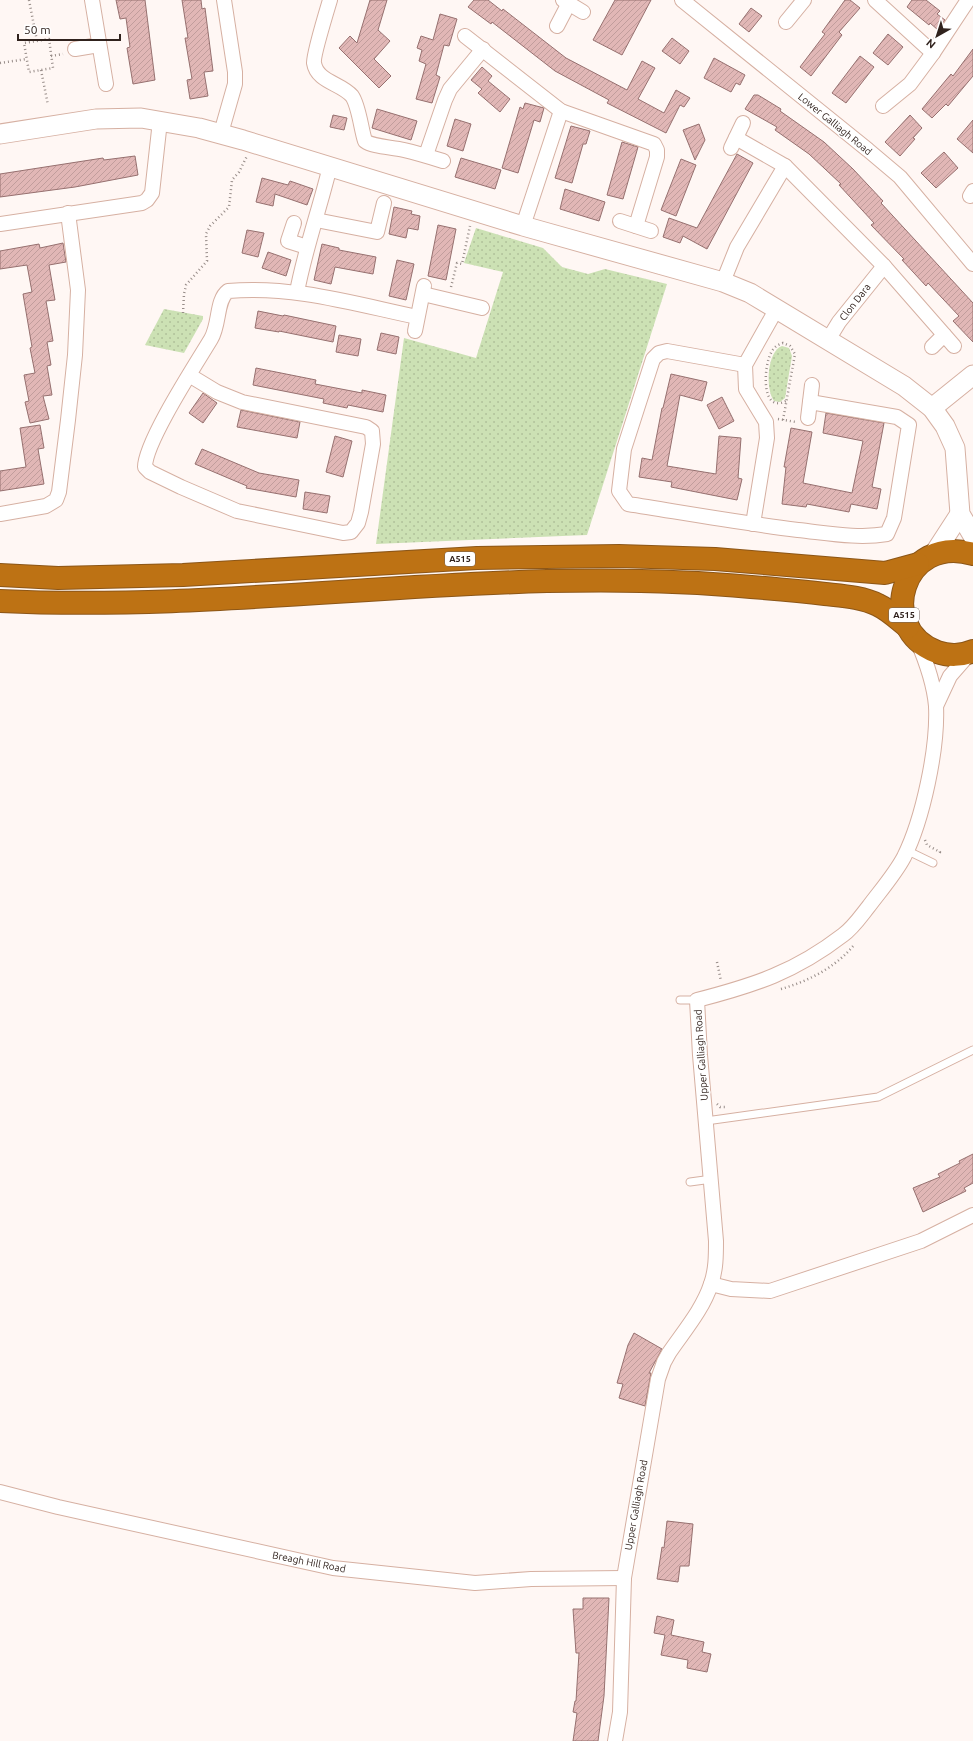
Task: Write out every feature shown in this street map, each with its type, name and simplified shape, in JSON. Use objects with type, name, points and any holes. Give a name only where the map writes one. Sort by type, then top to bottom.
[{"type":"highway","name":"A515","points":[[0,575],[58,578],[183,576],[477,558],[619,556],[715,559],[885,573],[948,551],[962,551],[973,554]]},
{"type":"highway","name":"A515","points":[[912,633],[902,611],[902,594],[908,578],[926,559]]},
{"type":"highway","name":"A515","points":[[0,601],[58,603],[181,600],[473,583],[617,579],[712,583],[854,597],[879,606],[928,648],[942,654],[957,655],[972,652]]},
{"type":"street","points":[[92,0],[106,84]]},
{"type":"street","points":[[220,133],[235,84],[235,72],[224,0]]},
{"type":"street","points":[[330,0],[313,62],[319,74],[352,96],[365,141],[370,145],[381,145],[426,155],[443,161]]},
{"type":"street","name":"Lower Galliagh Road","points":[[682,0],[900,177],[973,264]]},
{"type":"street","points":[[786,22],[804,0]]},
{"type":"street","points":[[876,0],[933,54]]},
{"type":"street","points":[[882,106],[910,84],[933,54],[968,0]]},
{"type":"street","points":[[557,26],[566,2],[583,12]]},
{"type":"street","points":[[465,36],[561,111],[654,144],[657,150],[657,157],[636,226]]},
{"type":"street","points":[[75,49],[99,45]]},
{"type":"street","points":[[426,155],[450,89],[483,49]]},
{"type":"street","points":[[523,226],[561,111]]},
{"type":"street","points":[[0,134],[96,119],[141,118],[220,133],[523,226],[723,282],[750,293],[904,386],[932,408],[945,426],[955,448],[960,514],[973,536]]},
{"type":"street","points":[[0,224],[142,203],[147,200],[152,193],[160,121]]},
{"type":"street","points":[[744,123],[734,143],[785,166],[884,266],[954,346]]},
{"type":"street","points":[[297,292],[303,260],[316,220],[330,166]]},
{"type":"street","points":[[723,282],[737,247],[785,166]]},
{"type":"street","points":[[316,220],[377,232],[384,203]]},
{"type":"street","points":[[0,514],[46,506],[56,500],[59,492],[75,355],[78,290],[68,214]]},
{"type":"street","points":[[620,221],[651,230]]},
{"type":"street","points":[[294,223],[288,241],[307,247]]},
{"type":"street","name":"Clon Dara","points":[[828,340],[839,322],[884,266]]},
{"type":"street","points":[[189,374],[217,392],[242,402],[366,428],[372,431],[373,444],[361,512],[358,523],[351,532],[343,533],[237,511],[150,472],[145,466],[145,459],[159,429],[189,374],[214,334],[221,300],[228,291],[246,290],[297,292],[417,317]]},
{"type":"street","points":[[415,331],[424,290],[448,300],[482,308]]},
{"type":"street","points":[[752,524],[767,438],[766,422],[746,390],[745,365],[777,308]]},
{"type":"street","points":[[932,347],[944,335]]},
{"type":"street","points":[[745,365],[667,351],[659,353],[653,359],[624,449],[619,490],[628,504],[752,524],[838,535],[877,536],[887,534],[894,518],[909,425],[897,417],[810,402]]},
{"type":"street","points":[[932,408],[973,374]]},
{"type":"street","points":[[808,418],[812,386]]},
{"type":"street","points":[[926,559],[960,514]]},
{"type":"street","name":"Upper Galliagh Road","points":[[615,1741],[620,1712],[624,1578],[658,1379],[669,1353],[704,1301],[715,1270],[716,1241],[712,1179],[697,1000],[767,980],[793,968],[845,934],[886,884],[906,850],[915,830],[925,793],[934,738],[936,706],[929,670],[912,633]]},
{"type":"street","name":"Upper Galliagh Road","points":[[936,706],[950,676],[972,652]]},
{"type":"street","points":[[711,1284],[731,1289],[770,1291],[921,1241],[973,1215]]},
{"type":"street","name":"Breagh Hill Road","points":[[0,1492],[66,1509],[333,1568],[475,1583],[530,1579],[624,1578]]},
{"type":"lane","points":[[906,850],[933,863]]},
{"type":"lane","points":[[680,1000],[697,1000]]},
{"type":"lane","points":[[706,1121],[878,1097],[973,1050]]},
{"type":"lane","points":[[690,1182],[712,1179]]},
{"type":"path","points":[[29,0],[37,41]]},
{"type":"path","points":[[49,39],[53,68],[29,72],[24,43],[37,41],[49,39]]},
{"type":"path","points":[[0,63],[27,59]]},
{"type":"path","points":[[41,70],[48,105]]},
{"type":"path","points":[[183,313],[186,286],[207,262],[206,234],[210,226],[230,207],[232,180],[246,160],[252,142]]},
{"type":"path","points":[[448,300],[457,263],[462,264],[471,222]]},
{"type":"path","points":[[783,420],[795,354],[790,346],[783,343],[776,345],[770,354],[767,366],[767,387],[769,399],[773,403],[780,404],[786,401]]},
{"type":"path","points":[[766,422],[776,418],[795,422],[808,418]]},
{"type":"path","points":[[787,987],[824,971],[846,955]]},
{"type":"path","points":[[717,962],[724,993]]},
{"type":"green space","points":[[476,228],[543,248],[562,267],[588,274],[605,269],[667,284],[587,535],[376,544],[404,338],[476,358],[503,272],[464,263]]},
{"type":"green space","points":[[164,309],[203,316],[203,319],[184,353],[145,345]]},
{"type":"green space","points":[[782,346],[789,348],[792,356],[785,398],[780,402],[774,401],[771,395],[769,388],[769,371],[773,355],[777,349]]},
{"type":"building","points":[[116,0],[145,0],[155,80],[133,84],[127,48],[130,47],[126,18],[120,19]]},
{"type":"building","points":[[182,0],[201,0],[202,9],[205,8],[213,71],[204,72],[208,96],[190,99],[187,80],[192,79],[185,38],[188,38]]},
{"type":"building","points":[[370,0],[387,0],[378,30],[390,41],[374,59],[391,76],[379,88],[339,48],[350,36],[357,43]]},
{"type":"building","points":[[474,0],[488,0],[502,11],[503,9],[566,58],[627,90],[642,61],[655,68],[638,99],[664,113],[676,90],[690,98],[684,107],[680,105],[666,133],[607,103],[609,100],[555,71],[492,22],[491,24],[468,7]]},
{"type":"building","points":[[615,0],[651,0],[622,55],[593,40]]},
{"type":"building","points":[[845,0],[850,0],[860,8],[839,32],[842,35],[811,76],[800,67],[825,34],[822,32]]},
{"type":"building","points":[[912,0],[926,0],[940,11],[937,14],[945,20],[938,30],[930,23],[929,25],[907,7]]},
{"type":"building","points":[[751,8],[762,16],[749,32],[739,24]]},
{"type":"building","points":[[440,14],[457,19],[449,46],[444,45],[436,75],[440,77],[432,103],[416,99],[426,64],[419,61],[422,50],[417,48],[421,36],[433,40]]},
{"type":"building","points":[[888,34],[903,47],[888,65],[873,53]]},
{"type":"building","points":[[672,38],[689,51],[680,64],[662,51]]},
{"type":"building","points":[[973,49],[973,76],[948,106],[946,104],[932,118],[922,109],[951,74],[953,76]]},
{"type":"building","points":[[860,56],[874,67],[846,103],[832,93]]},
{"type":"building","points":[[714,58],[745,75],[740,85],[736,83],[731,92],[704,78]]},
{"type":"building","points":[[482,67],[492,76],[488,81],[510,99],[500,112],[478,93],[482,89],[471,80]]},
{"type":"building","points":[[754,95],[758,95],[781,109],[780,111],[824,142],[853,169],[883,201],[881,203],[973,303],[973,342],[953,321],[959,316],[928,283],[926,286],[902,260],[904,259],[871,225],[874,223],[839,185],[841,184],[809,154],[775,130],[777,127],[745,109]]},
{"type":"building","points":[[525,103],[544,108],[540,122],[534,120],[518,173],[502,168],[520,107],[523,109]]},
{"type":"building","points":[[377,109],[417,121],[411,140],[372,128]]},
{"type":"building","points":[[333,115],[347,118],[344,130],[330,127]]},
{"type":"building","points":[[910,115],[922,128],[913,138],[915,139],[900,156],[885,142]]},
{"type":"building","points":[[455,119],[471,124],[463,151],[447,146]]},
{"type":"building","points":[[973,120],[973,153],[957,139]]},
{"type":"building","points":[[699,124],[705,140],[695,160],[683,130]]},
{"type":"building","points":[[571,126],[590,131],[586,144],[583,144],[572,183],[555,178]]},
{"type":"building","points":[[622,142],[638,147],[623,199],[607,195]]},
{"type":"building","points":[[944,152],[958,168],[936,188],[921,173]]},
{"type":"building","points":[[737,154],[753,163],[707,249],[683,236],[680,243],[663,237],[669,218],[697,228]]},
{"type":"building","points":[[135,156],[138,175],[75,187],[0,197],[0,174],[103,158],[104,160]]},
{"type":"building","points":[[461,158],[501,170],[495,189],[455,177]]},
{"type":"building","points":[[681,159],[696,165],[676,216],[661,210]]},
{"type":"building","points":[[262,178],[288,185],[290,181],[313,189],[307,205],[275,194],[273,206],[256,202]]},
{"type":"building","points":[[565,189],[605,202],[599,221],[560,209]]},
{"type":"building","points":[[394,207],[412,211],[411,214],[420,216],[418,230],[408,228],[406,238],[389,234]]},
{"type":"building","points":[[438,225],[456,229],[446,280],[428,276]]},
{"type":"building","points":[[247,230],[264,233],[258,257],[242,253]]},
{"type":"building","points":[[63,243],[66,262],[49,265],[55,300],[46,301],[53,341],[47,342],[51,365],[47,366],[52,395],[43,396],[49,419],[30,423],[25,402],[29,401],[24,375],[35,373],[23,294],[32,292],[27,265],[0,269],[0,251],[39,244],[40,248]]},
{"type":"building","points":[[322,244],[339,248],[339,250],[376,257],[373,274],[335,267],[331,284],[314,280]]},
{"type":"building","points":[[268,252],[291,260],[286,276],[262,268]]},
{"type":"building","points":[[397,260],[414,264],[406,300],[389,296]]},
{"type":"building","points":[[258,311],[336,326],[333,342],[279,331],[255,328]]},
{"type":"building","points":[[381,333],[399,337],[396,354],[377,350]]},
{"type":"building","points":[[339,335],[361,339],[358,356],[336,352]]},
{"type":"building","points":[[256,368],[316,380],[315,384],[362,393],[362,390],[386,395],[383,412],[348,405],[347,408],[323,403],[324,399],[253,385]]},
{"type":"building","points":[[671,374],[707,382],[702,401],[680,395],[667,466],[716,474],[719,436],[741,438],[738,478],[742,479],[737,500],[671,487],[672,482],[639,477],[642,458],[652,460],[662,408]]},
{"type":"building","points":[[203,393],[217,403],[203,423],[189,413]]},
{"type":"building","points":[[722,397],[734,421],[719,429],[707,405]]},
{"type":"building","points":[[241,410],[300,422],[297,438],[237,427]]},
{"type":"building","points":[[826,413],[884,423],[872,487],[881,489],[877,509],[851,504],[849,512],[807,504],[806,507],[782,504],[786,467],[784,467],[791,428],[812,432],[803,483],[852,493],[863,441],[823,433]]},
{"type":"building","points":[[40,425],[44,448],[38,449],[44,484],[0,491],[0,471],[26,467],[20,428]]},
{"type":"building","points":[[335,436],[352,441],[343,477],[326,472]]},
{"type":"building","points":[[202,449],[259,473],[299,480],[296,497],[246,488],[247,486],[195,464]]},
{"type":"building","points":[[305,492],[330,496],[327,513],[303,509]]},
{"type":"building","points":[[973,1154],[973,1183],[964,1188],[966,1191],[923,1212],[913,1188],[940,1177],[938,1174],[960,1163],[959,1161]]},
{"type":"building","points":[[634,1333],[662,1349],[649,1373],[651,1373],[645,1406],[619,1398],[623,1384],[617,1383],[628,1345]]},
{"type":"building","points":[[667,1521],[693,1524],[689,1566],[680,1566],[678,1582],[657,1579],[662,1547],[664,1548]]},
{"type":"building","points":[[583,1598],[609,1598],[604,1696],[598,1741],[573,1741],[577,1713],[573,1712],[576,1701],[579,1653],[576,1653],[573,1609],[583,1609]]},
{"type":"building","points":[[657,1616],[674,1620],[671,1635],[704,1642],[702,1652],[711,1654],[707,1672],[687,1668],[688,1660],[661,1655],[665,1635],[654,1633]]}]
